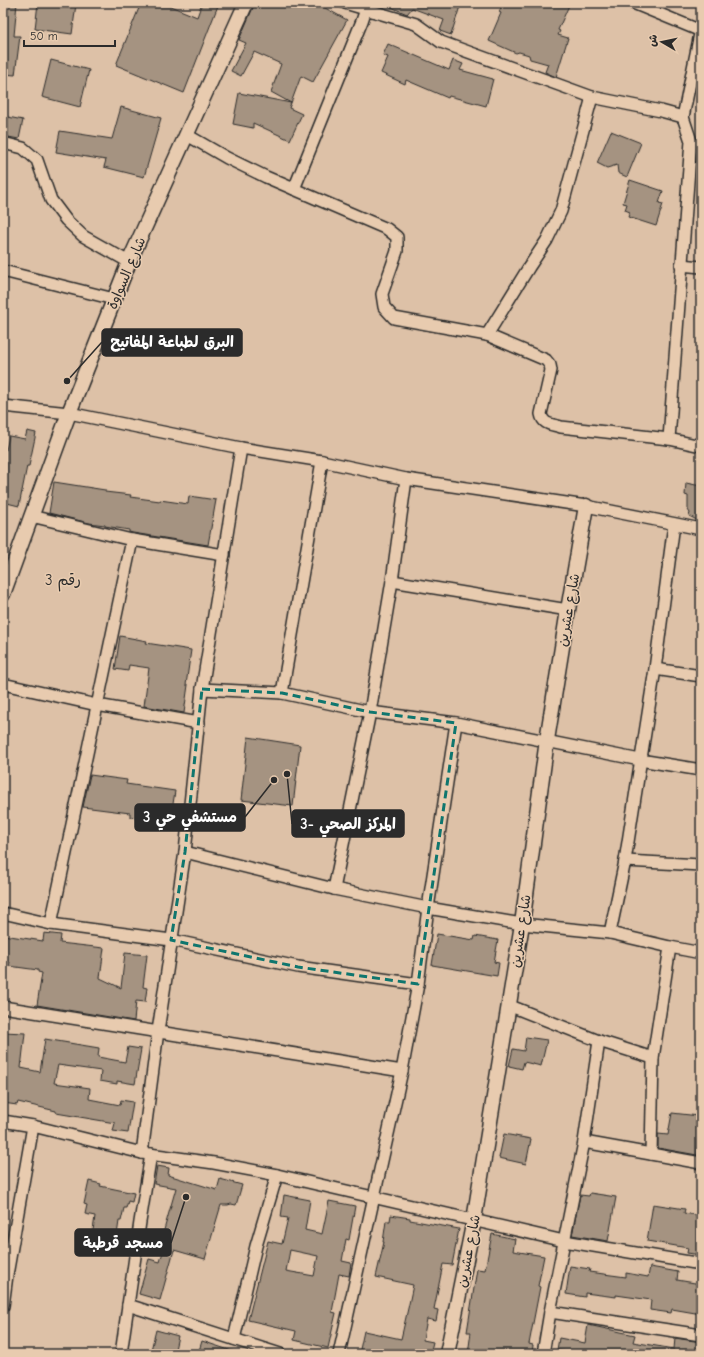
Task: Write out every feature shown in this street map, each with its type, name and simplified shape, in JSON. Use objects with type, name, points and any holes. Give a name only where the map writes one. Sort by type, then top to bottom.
[{"type":"street","name":"شارع السواوة","points":[[3,594],[69,413],[114,299],[246,3]]},
{"type":"street","points":[[345,3],[367,6],[416,24],[441,42],[592,97],[662,111],[683,117]]},
{"type":"street","points":[[633,3],[701,30],[683,117],[691,140],[669,439]]},
{"type":"street","points":[[294,189],[367,6]]},
{"type":"street","points":[[487,335],[547,240],[561,210],[592,97]]},
{"type":"street","points":[[187,135],[227,158],[387,229],[397,237],[397,251],[382,294],[384,307],[394,318],[487,335],[546,360],[550,365],[551,370],[541,414],[542,420],[545,423],[560,427],[669,439],[701,446]]},
{"type":"street","points":[[3,143],[23,148],[37,160],[51,200],[66,220],[83,236],[130,262]]},
{"type":"street","points":[[681,265],[701,267]]},
{"type":"street","points":[[3,271],[114,299]]},
{"type":"street","points":[[3,406],[69,413],[241,448],[322,461],[406,479],[586,506],[701,528]]},
{"type":"street","points":[[121,1354],[146,1153],[158,1031],[185,852],[202,689],[241,448]]},
{"type":"street","points":[[282,693],[322,461]]},
{"type":"street","points":[[334,889],[370,712],[392,581],[406,479]]},
{"type":"street","name":"شارع عشرين","points":[[447,1354],[474,1220],[522,924],[547,740],[586,506]]},
{"type":"street","points":[[31,516],[132,540],[224,555]]},
{"type":"street","points":[[610,933],[625,862],[655,669],[674,524]]},
{"type":"street","points":[[51,924],[132,540]]},
{"type":"street","points":[[392,581],[568,610]]},
{"type":"street","points":[[655,669],[701,676]]},
{"type":"street","points":[[3,684],[97,705],[199,723]]},
{"type":"street","points":[[202,689],[282,693],[370,712],[456,723],[547,740],[640,760],[701,770]]},
{"type":"street","points":[[339,1354],[402,1071],[418,984],[456,723]]},
{"type":"street","points":[[185,852],[334,889],[428,908],[522,924],[610,933],[701,953]]},
{"type":"street","points":[[625,862],[701,865]]},
{"type":"street","points":[[3,913],[51,924],[171,940],[298,967],[418,984]]},
{"type":"street","points":[[651,1154],[653,1058],[670,947]]},
{"type":"street","points":[[508,1005],[599,1041],[653,1058]]},
{"type":"street","points":[[3,1006],[402,1071]]},
{"type":"street","points":[[543,1354],[584,1142],[599,1041]]},
{"type":"street","points":[[3,1121],[33,1126],[146,1153],[214,1163],[277,1175],[564,1241],[701,1264]]},
{"type":"street","points":[[3,1306],[5,1275],[33,1126]]},
{"type":"street","points":[[584,1142],[701,1163]]},
{"type":"street","points":[[234,1339],[256,1246],[277,1175]]},
{"type":"street","points":[[128,1305],[274,1353]]},
{"type":"street","points":[[550,1312],[701,1336]]},
{"type":"highlighted area","points":[[202,689],[282,693],[370,712],[456,723],[418,984],[298,967],[171,940],[185,852]]},
{"type":"building","points":[[3,3],[17,3],[14,36],[20,36],[15,75],[3,74]]},
{"type":"building","points":[[38,3],[76,4],[72,34],[35,29]]},
{"type":"building","points":[[141,3],[163,3],[197,17],[202,3],[219,3],[184,93],[116,65]]},
{"type":"building","points":[[255,3],[316,3],[347,20],[313,82],[301,76],[291,103],[271,92],[281,64],[254,52],[241,76],[231,71],[246,43],[239,40]]},
{"type":"building","points":[[382,3],[461,3],[451,35],[440,31],[444,20],[412,8],[407,14]]},
{"type":"building","points":[[503,3],[570,3],[558,30],[560,31],[558,35],[568,38],[556,77],[545,72],[548,64],[530,59],[529,55],[519,52],[516,53],[489,41],[501,13],[499,12]]},
{"type":"building","points":[[388,44],[449,70],[453,60],[463,64],[460,70],[493,79],[486,106],[449,96],[448,98],[406,80],[405,84],[381,73],[388,57],[383,55]]},
{"type":"building","points":[[51,60],[89,70],[80,107],[42,97]]},
{"type":"building","points":[[239,93],[291,103],[289,108],[302,114],[290,140],[253,123],[253,128],[233,124]]},
{"type":"building","points":[[121,107],[161,118],[144,177],[104,167],[106,160],[56,152],[60,131],[112,139]]},
{"type":"building","points":[[3,116],[23,120],[19,139],[3,136]]},
{"type":"building","points":[[611,131],[641,143],[627,177],[618,173],[617,165],[607,168],[597,163]]},
{"type":"building","points":[[630,180],[663,191],[659,203],[663,204],[656,226],[628,217],[630,212],[625,210],[627,204],[623,203]]},
{"type":"building","points":[[27,431],[36,433],[29,466],[27,466],[19,506],[3,502],[3,449],[6,450],[9,436],[25,439]]},
{"type":"building","points":[[54,482],[105,490],[105,492],[131,495],[130,497],[160,501],[188,504],[189,496],[216,500],[208,545],[133,533],[129,532],[129,530],[89,523],[49,513]]},
{"type":"building","points":[[686,483],[701,486],[701,522],[689,516],[688,496],[685,495]]},
{"type":"building","points":[[120,636],[147,641],[146,643],[191,650],[184,713],[144,706],[149,668],[129,665],[128,671],[115,669]]},
{"type":"building","points":[[248,737],[300,745],[293,806],[241,800]]},
{"type":"building","points":[[90,775],[127,780],[126,784],[175,791],[170,823],[130,817],[130,813],[83,807]]},
{"type":"building","points":[[44,933],[61,935],[60,943],[104,948],[100,978],[121,988],[125,953],[147,955],[143,987],[147,988],[145,1002],[136,1001],[134,1021],[37,1005],[42,973],[38,972],[38,970],[9,966],[10,962],[3,960],[3,935],[43,941]]},
{"type":"building","points":[[437,934],[474,940],[475,936],[498,940],[494,962],[499,963],[497,976],[432,965]]},
{"type":"building","points":[[3,1032],[25,1033],[21,1068],[40,1072],[45,1039],[99,1048],[98,1057],[125,1062],[128,1047],[141,1049],[135,1084],[117,1081],[117,1084],[100,1081],[101,1071],[58,1065],[54,1083],[90,1088],[89,1099],[120,1105],[121,1100],[133,1102],[128,1133],[113,1131],[115,1123],[56,1113],[56,1111],[18,1102],[17,1105],[3,1103]]},
{"type":"building","points":[[526,1037],[547,1040],[541,1066],[524,1062],[522,1069],[509,1066],[513,1049],[524,1051]]},
{"type":"building","points":[[672,1113],[699,1116],[697,1155],[658,1148],[658,1134],[668,1135]]},
{"type":"building","points":[[504,1134],[531,1139],[526,1164],[499,1158]]},
{"type":"building","points":[[157,1166],[169,1168],[168,1175],[217,1190],[220,1179],[242,1185],[236,1205],[221,1205],[205,1259],[174,1250],[160,1300],[139,1294],[149,1259],[160,1262],[167,1238],[162,1237],[176,1188],[154,1184]]},
{"type":"building","points":[[89,1181],[101,1184],[100,1186],[134,1193],[132,1202],[128,1201],[126,1208],[124,1208],[121,1221],[119,1221],[115,1249],[91,1245],[95,1216],[85,1214],[87,1205],[84,1204]]},
{"type":"building","points":[[590,1193],[616,1197],[608,1241],[572,1235],[580,1195],[589,1196]]},
{"type":"building","points":[[284,1195],[310,1200],[305,1230],[322,1234],[329,1201],[355,1206],[349,1240],[346,1239],[342,1261],[351,1263],[349,1276],[339,1274],[332,1312],[336,1313],[328,1348],[294,1340],[296,1331],[248,1320],[268,1241],[282,1244],[288,1218],[281,1217]],"holes":[[[290,1250],[318,1256],[314,1276],[286,1271]]]},
{"type":"building","points":[[653,1204],[685,1209],[684,1213],[701,1216],[701,1255],[687,1253],[688,1248],[647,1241]]},
{"type":"building","points":[[391,1215],[459,1229],[452,1265],[443,1264],[434,1309],[438,1310],[436,1321],[427,1319],[423,1340],[433,1342],[430,1354],[359,1354],[364,1331],[401,1339],[413,1285],[376,1277],[384,1242],[386,1221],[390,1221]]},
{"type":"building","points":[[492,1234],[515,1239],[513,1251],[544,1256],[538,1286],[540,1287],[529,1344],[533,1345],[532,1354],[468,1354],[471,1332],[467,1332],[477,1269],[485,1270]]},
{"type":"building","points":[[570,1266],[590,1269],[589,1272],[626,1277],[626,1273],[648,1277],[650,1267],[678,1272],[677,1280],[701,1284],[701,1314],[672,1309],[671,1313],[650,1310],[651,1300],[616,1295],[616,1297],[585,1293],[585,1297],[566,1294]]},
{"type":"building","points":[[588,1325],[635,1335],[633,1342],[674,1349],[675,1338],[701,1342],[701,1354],[578,1354],[557,1350],[559,1338],[585,1343]]},
{"type":"building","points":[[156,1330],[178,1336],[174,1354],[150,1354]]},
{"type":"building","points":[[202,1341],[235,1352],[235,1354],[198,1354]]},
{"type":"place","name":"البرق لطباعة المفاتيح","points":[[67,381]]},
{"type":"place","name":"المركز الصحي -3","points":[[287,774]]},
{"type":"place","name":"مستشفي حي 3","points":[[274,780]]},
{"type":"place","name":"مسجد قرطبة","points":[[186,1197]]},
{"type":"district","name":"رقم 3","points":[[63,580]]}]
